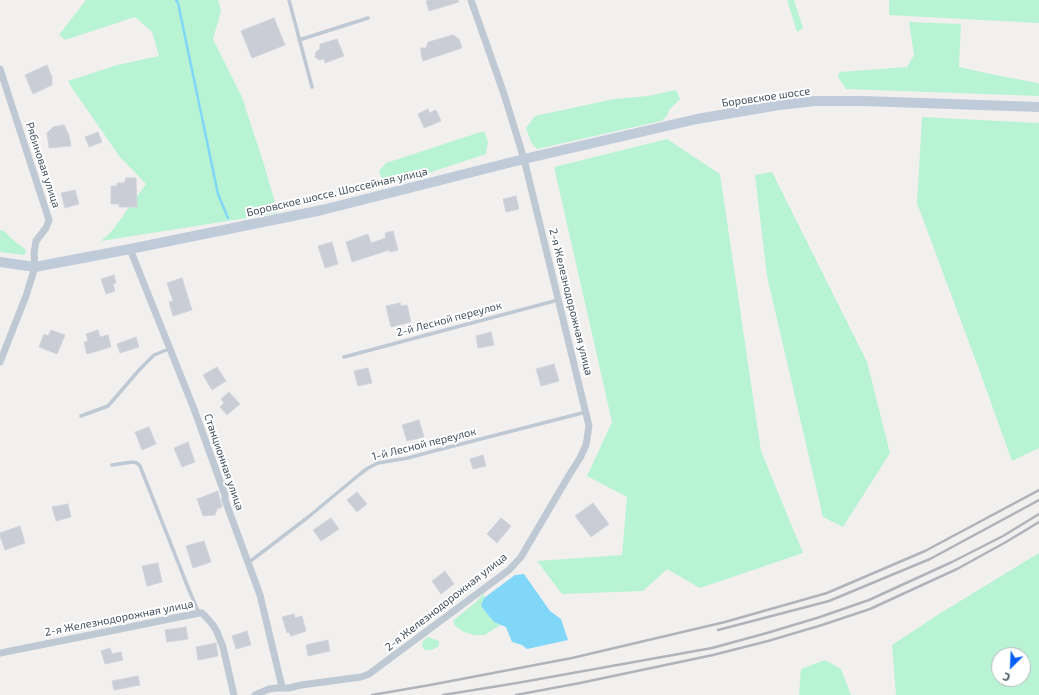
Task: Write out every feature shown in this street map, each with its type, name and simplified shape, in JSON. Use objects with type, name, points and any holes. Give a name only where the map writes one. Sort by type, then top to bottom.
[{"type":"main road","name":"Боровское шоссе","points":[[524,159],[697,119],[788,103],[863,101],[1039,107]]},
{"type":"main road","name":"Боровское шоссе, Шоссейная улица","points":[[130,250],[322,210],[524,159]]},
{"type":"main road","points":[[0,262],[35,267],[130,250]]},
{"type":"street","name":"2-я Железнодорожная улица","points":[[255,695],[269,689],[282,687],[289,688],[361,677],[369,674],[510,570],[521,557],[586,445],[589,426],[586,412],[524,159],[504,94],[471,0]]},
{"type":"street","name":"Рябиновая улица","points":[[0,69],[48,220],[46,228],[36,241],[34,253],[35,267],[26,296],[0,362]]},
{"type":"street","name":"Станционная улица","points":[[130,250],[194,409],[225,495],[225,500],[260,595],[282,687]]},
{"type":"street","name":"2-я Железнодорожная улица","points":[[0,652],[202,613],[213,625],[223,647],[234,695]]},
{"type":"lane","points":[[288,0],[312,87]]},
{"type":"lane","points":[[299,40],[368,18]]},
{"type":"lane","name":"2-й Лесной переулок","points":[[344,357],[559,300]]},
{"type":"lane","points":[[81,416],[108,406],[154,355],[169,349]]},
{"type":"lane","name":"1-й Лесной переулок","points":[[248,563],[307,518],[368,468],[378,463],[408,458],[586,412]]},
{"type":"lane","points":[[112,465],[132,462],[137,463],[140,466],[199,613]]},
{"type":"green space","points":[[86,0],[218,0],[221,11],[213,39],[242,97],[278,213],[101,241],[112,231],[146,184],[120,157],[68,81],[117,65],[159,56],[152,32],[135,17],[65,40],[59,35]]},
{"type":"green space","points":[[787,0],[794,0],[803,28],[797,32]]},
{"type":"green space","points":[[889,0],[1039,0],[1039,23],[889,15]]},
{"type":"green space","points":[[909,22],[961,24],[959,67],[1039,84],[1039,96],[846,89],[838,77],[840,72],[907,67],[914,55]]},
{"type":"green space","points":[[676,90],[680,99],[669,110],[667,116],[661,121],[537,149],[531,142],[526,128],[535,116],[614,99],[648,96]]},
{"type":"green space","points":[[922,117],[1039,123],[1039,448],[1012,461],[917,203]]},
{"type":"green space","points":[[484,131],[488,142],[486,154],[425,174],[384,185],[379,171],[386,163]]},
{"type":"green space","points":[[667,139],[720,174],[761,451],[803,553],[700,588],[667,569],[643,591],[562,594],[537,561],[622,555],[627,497],[587,476],[612,422],[554,167]]},
{"type":"green space","points":[[772,172],[867,362],[890,453],[843,527],[823,517],[767,276],[755,175]]},
{"type":"green space","points":[[0,230],[4,231],[25,249],[26,252],[24,255],[0,252]]},
{"type":"green space","points":[[1039,553],[1039,695],[896,695],[892,645],[939,614]]},
{"type":"green space","points":[[484,593],[481,606],[494,622],[501,625],[484,635],[474,635],[464,632],[455,626],[453,621],[476,602]]},
{"type":"green space","points":[[428,637],[439,641],[439,646],[432,650],[425,650],[422,646],[423,641]]},
{"type":"green space","points":[[825,660],[841,669],[851,695],[799,695],[801,669]]},
{"type":"water","points":[[524,574],[550,611],[561,619],[568,640],[527,649],[522,645],[512,642],[506,627],[494,622],[481,606],[484,598],[515,575]]},
{"type":"building","points":[[458,0],[459,2],[429,11],[426,1]]},
{"type":"building","points":[[274,18],[285,45],[252,58],[241,31]]},
{"type":"building","points":[[453,35],[459,39],[462,48],[423,61],[421,48],[426,48],[428,42]]},
{"type":"building","points":[[337,39],[344,56],[325,63],[324,59],[319,60],[315,57],[316,52],[320,49],[320,44]]},
{"type":"building","points":[[47,65],[52,77],[52,85],[33,94],[25,75]]},
{"type":"building","points":[[428,109],[429,113],[436,110],[441,121],[424,128],[418,114]]},
{"type":"building","points":[[64,125],[69,135],[71,146],[49,148],[47,133],[53,127]]},
{"type":"building","points":[[98,132],[102,142],[89,147],[85,137]]},
{"type":"building","points":[[126,178],[136,178],[137,207],[119,207],[119,204],[111,204],[111,186],[117,186],[117,183],[124,183]]},
{"type":"building","points":[[75,190],[79,204],[65,208],[61,193]]},
{"type":"building","points":[[516,196],[519,209],[506,212],[503,199]]},
{"type":"building","points":[[393,231],[398,250],[390,252],[389,250],[352,262],[346,242],[368,234],[371,243],[386,238],[385,233]]},
{"type":"building","points":[[332,242],[338,264],[325,268],[318,246]]},
{"type":"building","points":[[114,275],[116,283],[113,284],[115,291],[106,294],[101,279]]},
{"type":"building","points":[[182,278],[192,310],[173,316],[169,302],[173,301],[167,283]]},
{"type":"building","points":[[400,303],[401,306],[407,305],[411,322],[391,327],[386,306]]},
{"type":"building","points":[[51,330],[65,335],[57,354],[39,347],[44,334],[48,336]]},
{"type":"building","points":[[98,330],[100,337],[108,335],[111,347],[87,354],[84,342],[88,341],[86,334]]},
{"type":"building","points":[[491,332],[494,345],[478,348],[476,336]]},
{"type":"building","points":[[136,337],[139,347],[120,353],[117,344]]},
{"type":"building","points":[[554,364],[559,381],[541,386],[536,369]]},
{"type":"building","points":[[217,367],[226,381],[212,390],[203,375]]},
{"type":"building","points":[[368,368],[372,383],[358,386],[354,371]]},
{"type":"building","points":[[229,392],[240,404],[227,415],[220,407],[224,403],[221,399]]},
{"type":"building","points":[[419,420],[424,437],[407,441],[402,425]]},
{"type":"building","points":[[149,427],[156,444],[142,450],[135,432]]},
{"type":"building","points":[[188,442],[195,462],[182,467],[174,448]]},
{"type":"building","points":[[483,455],[486,466],[473,469],[470,459]]},
{"type":"building","points":[[218,491],[222,507],[217,509],[215,515],[203,516],[197,499]]},
{"type":"building","points":[[357,492],[367,504],[357,512],[347,500]]},
{"type":"building","points":[[593,503],[609,524],[591,537],[575,516]]},
{"type":"building","points":[[68,504],[71,517],[56,521],[52,507]]},
{"type":"building","points":[[331,518],[339,529],[321,541],[313,530]]},
{"type":"building","points":[[501,518],[511,526],[497,543],[487,534]]},
{"type":"building","points":[[20,526],[25,543],[5,550],[0,533]]},
{"type":"building","points":[[204,541],[211,562],[193,568],[186,546]]},
{"type":"building","points":[[158,563],[162,582],[147,586],[142,566]]},
{"type":"building","points":[[445,571],[454,584],[441,594],[432,581]]},
{"type":"building","points":[[294,614],[295,618],[302,616],[306,631],[291,636],[289,632],[287,633],[282,617]]},
{"type":"building","points":[[186,627],[188,639],[167,642],[165,630]]},
{"type":"building","points":[[247,631],[251,645],[236,649],[232,636]]},
{"type":"building","points":[[328,640],[330,651],[308,656],[306,645]]},
{"type":"building","points":[[216,643],[218,656],[198,660],[196,647]]},
{"type":"building","points":[[110,648],[112,654],[121,652],[123,660],[105,664],[101,651]]},
{"type":"building","points":[[138,676],[140,685],[114,690],[112,681]]},
{"type":"waterway","points":[[176,0],[178,3],[218,194],[228,218]]},
{"type":"railway","points":[[372,695],[572,658],[725,622],[827,593],[925,551],[1039,490]]},
{"type":"railway","points":[[718,630],[829,601],[930,559],[1039,500]]},
{"type":"railway","points":[[443,695],[712,648],[820,617],[869,600],[952,562],[1003,536],[1039,514]]},
{"type":"railway","points":[[516,695],[713,655],[822,625],[870,609],[957,569],[1039,522]]}]
